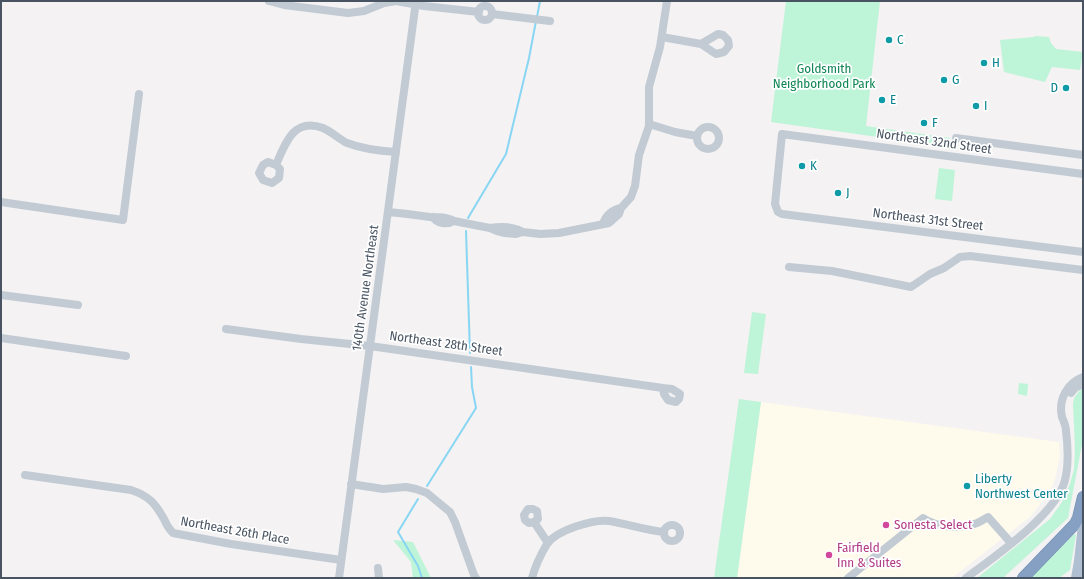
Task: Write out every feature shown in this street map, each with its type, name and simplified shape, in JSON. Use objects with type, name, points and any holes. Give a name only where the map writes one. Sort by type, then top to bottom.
[{"type":"highway","points":[[1023,578],[1075,524],[1083,497]]},
{"type":"highway","points":[[1072,578],[1081,566]]},
{"type":"main road","points":[[1076,578],[1081,566],[1083,525]]},
{"type":"street","points":[[269,1],[284,5],[348,13],[364,11],[390,2],[416,2],[424,6],[478,12],[483,19],[488,19],[492,14],[542,20]]},
{"type":"street","points":[[388,212],[449,218],[454,221],[490,228],[505,233],[516,234],[523,232],[540,234],[559,233],[609,223],[613,220],[631,196],[635,186],[639,155],[649,124],[649,87],[662,38],[663,19],[667,1]]},
{"type":"street","name":"140th Avenue Northeast","points":[[339,578],[416,2]]},
{"type":"street","points":[[662,38],[701,44]]},
{"type":"street","points":[[1,202],[123,220],[139,94]]},
{"type":"street","points":[[649,124],[675,132],[697,136]]},
{"type":"street","points":[[276,164],[289,137],[294,132],[308,126],[317,126],[325,129],[346,142],[372,150],[396,152]]},
{"type":"street","name":"Northeast 32nd Street","points":[[775,204],[782,134],[1083,174]]},
{"type":"street","name":"Northeast 32nd Street","points":[[956,138],[1083,155]]},
{"type":"street","name":"Northeast 31st Street","points":[[775,204],[778,212],[782,214],[1083,252]]},
{"type":"street","points":[[789,267],[832,271],[911,287],[960,257],[970,256],[1083,270]]},
{"type":"street","points":[[1,295],[78,305]]},
{"type":"street","name":"Northeast 28th Street","points":[[226,329],[300,339],[370,346],[663,388]]},
{"type":"street","points":[[1,338],[126,356]]},
{"type":"street","points":[[1065,423],[1062,416],[1062,409],[1065,394],[1072,384],[1083,377]]},
{"type":"street","points":[[966,578],[1011,543],[1046,512],[1059,494],[1065,481],[1067,466],[1065,423],[1069,397],[1075,388],[1083,384]]},
{"type":"street","name":"Northeast 26th Place","points":[[25,475],[131,490],[140,493],[156,506],[173,533],[231,544],[341,560]]},
{"type":"street","points":[[351,484],[383,489],[406,486],[427,493],[450,512],[456,522],[476,578]]},
{"type":"street","points":[[848,578],[923,518],[939,524],[964,527],[976,524],[988,516],[1011,543]]},
{"type":"street","points":[[532,578],[548,543],[561,533],[571,528],[596,521],[608,521],[664,532]]},
{"type":"street","points":[[534,522],[548,543]]},
{"type":"street","points":[[378,568],[379,578]]},
{"type":"shaded area","points":[[761,402],[1059,442],[1060,456],[1055,480],[1049,493],[1030,517],[952,578],[737,578]]},
{"type":"green space","name":"Goldsmith Neighborhood Park","points":[[786,1],[880,1],[866,126],[950,138],[949,147],[771,122]]},
{"type":"green space","points":[[1035,36],[1049,37],[1051,43],[1056,49],[1083,52],[1080,70],[1052,67],[1045,82],[1004,72],[1000,40]]},
{"type":"green space","points":[[939,168],[955,170],[952,201],[935,199]]},
{"type":"green space","points":[[752,312],[766,314],[758,374],[744,373]]},
{"type":"green space","points":[[1019,383],[1028,384],[1027,396],[1018,394]]},
{"type":"green space","points":[[1080,390],[1083,390],[1083,439],[1068,518],[1003,578],[977,578],[1050,519],[1062,502],[1070,484],[1074,469],[1075,449],[1073,404],[1074,398]]},
{"type":"green space","points":[[739,399],[761,402],[737,578],[714,578]]},
{"type":"green space","points":[[1074,534],[1076,535],[1070,570],[1059,578],[1030,578]]},
{"type":"green space","points":[[393,540],[413,542],[431,578],[413,578],[411,562]]},
{"type":"waterway","points":[[537,17],[540,1]]},
{"type":"waterway","points":[[468,218],[506,154],[529,58],[536,21]]},
{"type":"waterway","points":[[466,231],[470,353]]},
{"type":"waterway","points":[[427,486],[476,408],[472,387],[471,367]]},
{"type":"waterway","points":[[418,499],[398,532],[418,566],[422,578]]},
{"type":"place","name":"C","points":[[889,40]]},
{"type":"place","name":"H","points":[[984,63]]},
{"type":"place","name":"G","points":[[944,80]]},
{"type":"place","name":"D","points":[[1066,88]]},
{"type":"place","name":"E","points":[[882,100]]},
{"type":"place","name":"I","points":[[976,106]]},
{"type":"place","name":"F","points":[[924,123]]},
{"type":"place","name":"K","points":[[802,166]]},
{"type":"place","name":"J","points":[[838,193]]},
{"type":"place","name":"Liberty Northwest Center","points":[[967,486]]},
{"type":"place","name":"Sonesta Select","points":[[886,525]]},
{"type":"place","name":"Fairfield Inn & Suites","points":[[829,555]]}]
